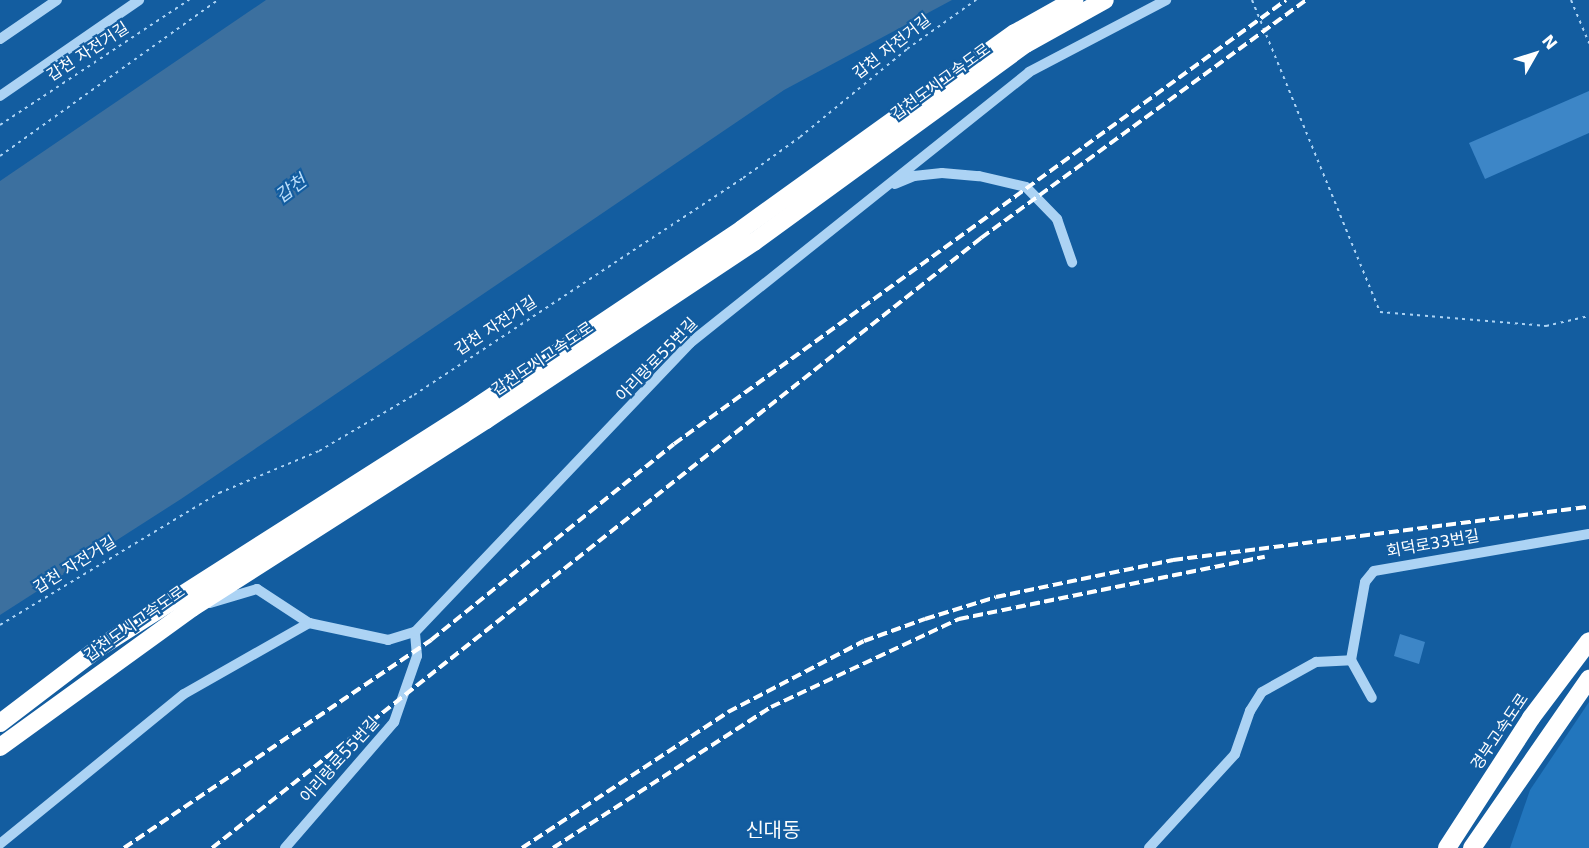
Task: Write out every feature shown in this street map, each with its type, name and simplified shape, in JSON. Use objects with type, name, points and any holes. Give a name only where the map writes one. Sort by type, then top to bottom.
[{"type":"highway","name":"갑천도시고속도로","points":[[0,723],[97,650],[475,408],[742,229],[1015,33],[1074,0]]},
{"type":"highway","name":"갑천도시고속도로","points":[[0,747],[192,608],[486,420],[754,242],[1026,44],[1106,0]]},
{"type":"highway","name":"경부고속도로","points":[[1447,848],[1531,718],[1589,641]]},
{"type":"highway","points":[[1472,848],[1589,679]]},
{"type":"street","points":[[0,39],[57,0]]},
{"type":"street","points":[[0,96],[139,0]]},
{"type":"street","name":"아리랑로55번길","points":[[285,848],[394,722],[417,656],[416,632],[690,344],[761,283],[889,186],[1029,72],[1166,0]]},
{"type":"street","points":[[889,186],[914,176],[942,173],[979,176],[1026,187],[1057,219],[1072,262]]},
{"type":"street","name":"회덕로33번길","points":[[1351,660],[1365,582],[1374,571],[1589,534]]},
{"type":"street","points":[[192,608],[256,589],[309,623],[388,639],[416,632]]},
{"type":"street","points":[[0,844],[184,694],[309,623]]},
{"type":"street","points":[[1149,848],[1235,754],[1250,711],[1262,692],[1316,662],[1351,660],[1372,698]]},
{"type":"path","name":"갑천 자전거길","points":[[0,124],[189,0]]},
{"type":"path","points":[[0,156],[218,0]]},
{"type":"path","name":"갑천 자전거길","points":[[0,625],[219,493],[319,451],[414,395],[733,184],[800,137],[907,48],[976,0]]},
{"type":"path","points":[[1252,0],[1380,312],[1546,326],[1589,316]]},
{"type":"path","points":[[1570,0],[1589,43]]},
{"type":"shaded area","points":[[1589,702],[1589,848],[1510,848],[1530,790]]},
{"type":"water","name":"갑천","points":[[266,0],[952,0],[784,90],[181,499],[0,615],[0,181]]},
{"type":"building","points":[[1589,91],[1589,133],[1485,179],[1469,143]]},
{"type":"building","points":[[1400,634],[1425,642],[1419,664],[1394,656]]},
{"type":"railway","points":[[124,848],[431,640],[674,444],[1286,0]]},
{"type":"railway","points":[[212,848],[981,238],[1306,0]]},
{"type":"railway","points":[[522,848],[728,712],[864,641],[925,619],[996,597],[1173,560],[1589,507]]},
{"type":"railway","points":[[553,848],[771,707],[959,619],[1265,557]]},
{"type":"district","name":"신대동","points":[[773,830]]}]
